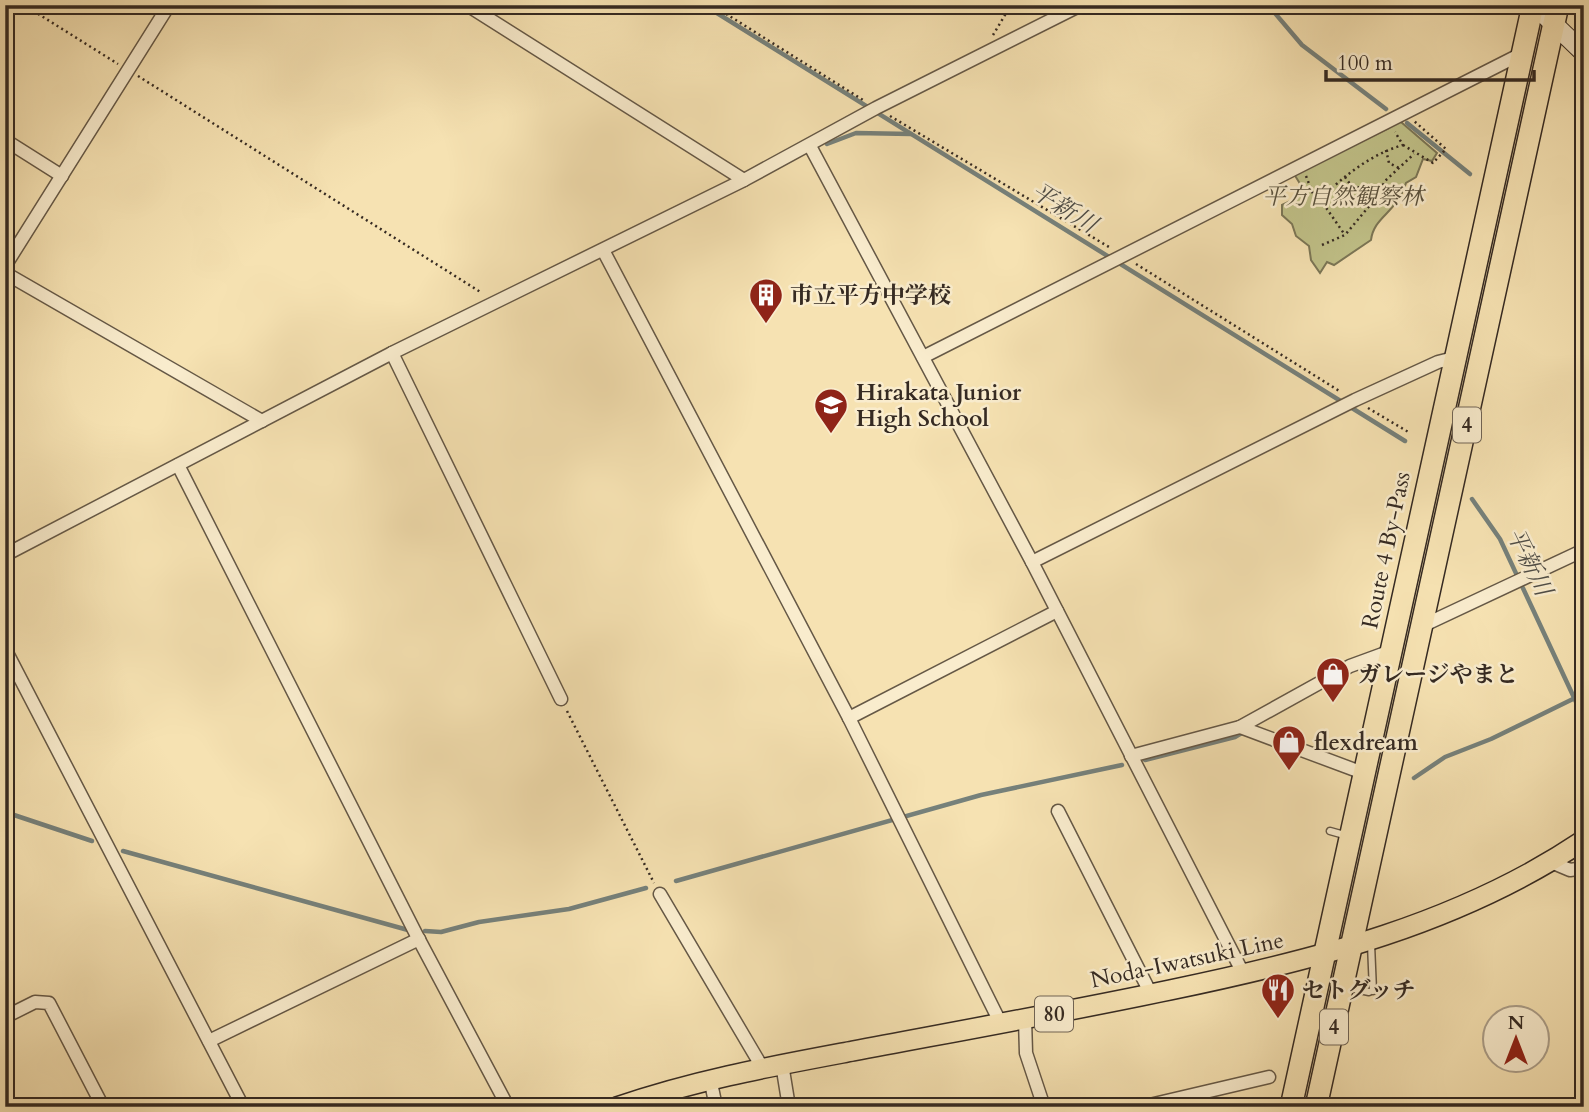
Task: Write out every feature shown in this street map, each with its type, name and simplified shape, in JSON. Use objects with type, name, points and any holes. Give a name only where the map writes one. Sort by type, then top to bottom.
[{"type":"highway","name":"Route 4 By-Pass","points":[[1291,1107],[1324,955],[1340,834],[1363,773],[1534,5]]},
{"type":"highway","name":"4","points":[[1316,1107],[1343,987],[1361,944],[1422,626],[1556,14]]},
{"type":"main road","name":"Noda-Iwatsuki Line","points":[[617,1107],[710,1078],[1151,994],[1324,955],[1447,913],[1518,881],[1584,840]]},
{"type":"street","points":[[5,266],[169,5]]},
{"type":"street","points":[[467,5],[744,180]]},
{"type":"street","points":[[5,555],[392,353],[744,180],[872,110],[1081,5]]},
{"type":"street","points":[[1534,5],[1556,14],[1584,52]]},
{"type":"street","points":[[923,357],[1113,258],[1523,53]]},
{"type":"street","points":[[5,140],[62,176]]},
{"type":"street","points":[[810,146],[1032,562],[1244,975]]},
{"type":"street","points":[[603,250],[849,718],[1001,1024]]},
{"type":"street","points":[[5,273],[262,421]]},
{"type":"street","points":[[392,353],[561,699]]},
{"type":"street","points":[[1032,562],[1336,409],[1438,362],[1454,358]]},
{"type":"street","points":[[178,465],[419,939],[508,1107]]},
{"type":"street","points":[[1422,626],[1584,550]]},
{"type":"street","points":[[849,718],[1057,611]]},
{"type":"street","points":[[5,649],[243,1107]]},
{"type":"street","points":[[1131,757],[1240,728],[1350,667],[1391,651]]},
{"type":"street","points":[[1240,728],[1363,773]]},
{"type":"street","points":[[1058,811],[1151,994]]},
{"type":"street","points":[[1551,862],[1570,870],[1584,867]]},
{"type":"street","points":[[660,894],[772,1066],[789,1107]]},
{"type":"street","points":[[209,1041],[419,939]]},
{"type":"street","points":[[5,1017],[35,1002],[49,1003],[103,1107]]},
{"type":"street","points":[[1025,1019],[1026,1053],[1044,1107]]},
{"type":"street","points":[[1141,1107],[1269,1077]]},
{"type":"street","points":[[710,1078],[716,1107]]},
{"type":"lane","points":[[1343,987],[1371,992],[1361,944]]},
{"type":"lane","points":[[1205,1092],[1209,1107]]},
{"type":"path","points":[[24,5],[496,302]]},
{"type":"path","points":[[712,5],[872,110],[1113,258],[1410,433]]},
{"type":"path","points":[[727,15],[732,5]]},
{"type":"path","points":[[981,55],[1011,5]]},
{"type":"path","points":[[1387,120],[1403,145],[1433,163],[1445,151],[1404,112]]},
{"type":"path","points":[[1320,199],[1345,176],[1386,150],[1403,145]]},
{"type":"path","points":[[1386,150],[1389,163],[1400,169]]},
{"type":"path","points":[[1322,245],[1345,235],[1367,209],[1385,181],[1414,154]]},
{"type":"path","points":[[1300,164],[1313,194],[1320,199],[1345,235]]},
{"type":"path","points":[[1345,176],[1350,184],[1363,189],[1367,209]]},
{"type":"path","points":[[561,699],[660,894]]},
{"type":"green space","name":"平方自然観察林","points":[[1394,122],[1401,122],[1437,153],[1432,161],[1423,159],[1416,177],[1406,183],[1397,201],[1376,225],[1371,240],[1334,265],[1327,262],[1320,273],[1311,260],[1309,246],[1296,236],[1292,224],[1282,215],[1282,205],[1297,198],[1302,187],[1294,174],[1389,128]]},
{"type":"waterway","name":"平新川","points":[[704,5],[1405,441]]},
{"type":"waterway","points":[[1268,5],[1302,45],[1386,109]]},
{"type":"waterway","points":[[1407,123],[1470,174]]},
{"type":"waterway","points":[[827,144],[856,133],[911,134]]},
{"type":"waterway","name":"平新川","points":[[1472,499],[1500,539],[1584,719]]},
{"type":"waterway","points":[[1414,778],[1445,757],[1491,739],[1575,698]]},
{"type":"waterway","points":[[1145,760],[1235,737],[1245,731]]},
{"type":"waterway","points":[[676,881],[981,795],[1122,765]]},
{"type":"waterway","points":[[5,812],[92,841]]},
{"type":"waterway","points":[[123,851],[408,930]]},
{"type":"waterway","points":[[425,931],[441,932],[479,922],[569,909],[646,888]]},
{"type":"place","name":"市立平方中学校","points":[[766,325]]},
{"type":"place","name":"Hirakata Junior High School","points":[[831,435]]},
{"type":"place","name":"ガレージやまと","points":[[1333,704]]},
{"type":"place","name":"flexdream","points":[[1289,772]]},
{"type":"place","name":"セトグッチ","points":[[1278,1020]]}]
